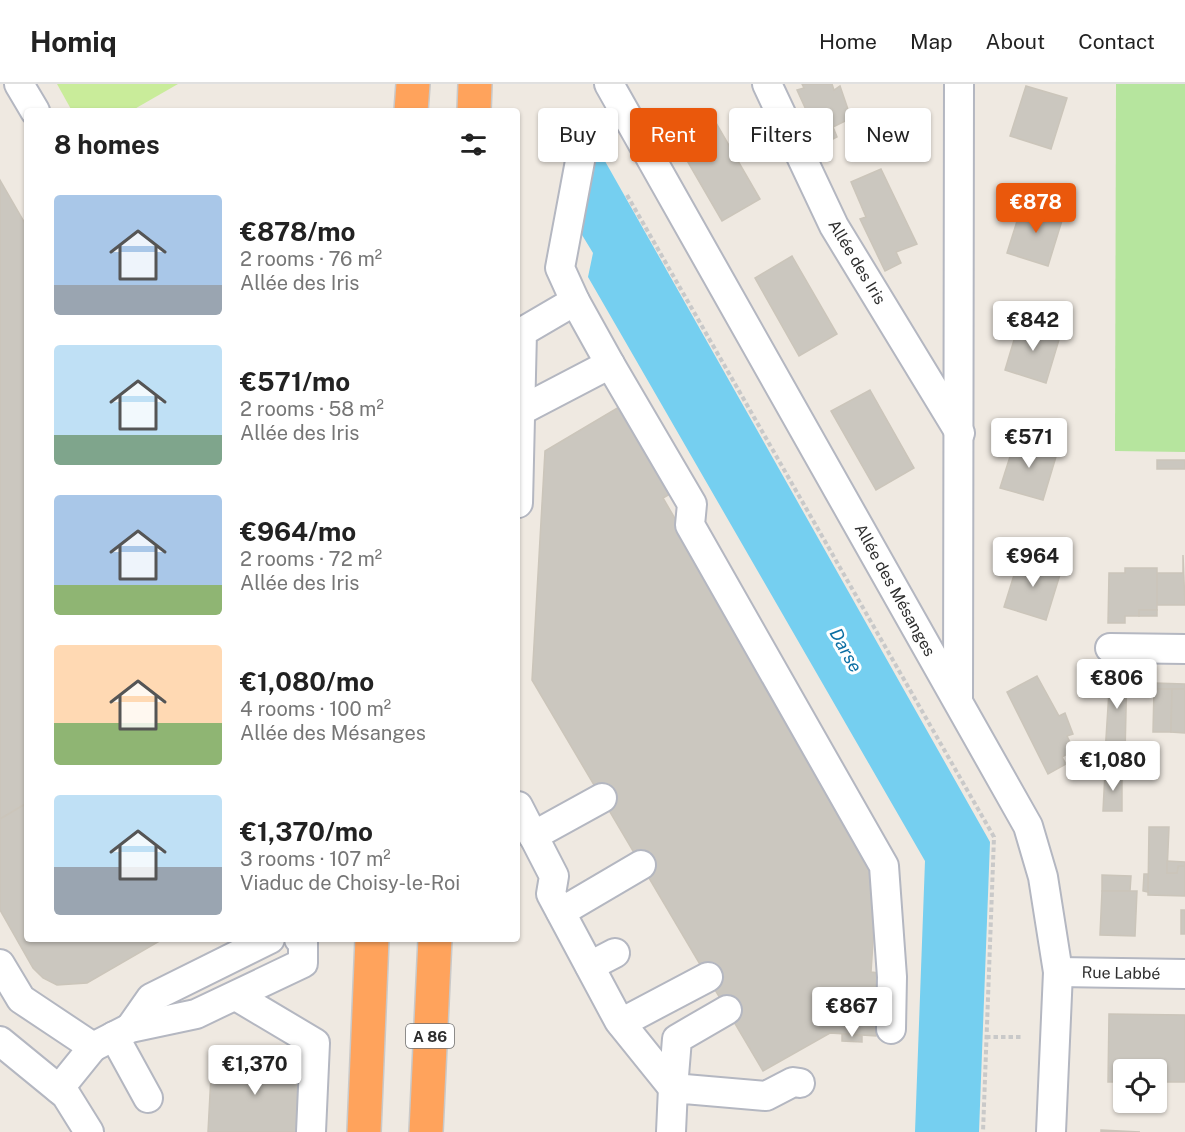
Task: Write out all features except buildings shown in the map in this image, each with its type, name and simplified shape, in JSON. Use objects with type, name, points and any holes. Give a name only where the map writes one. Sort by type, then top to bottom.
[{"type":"highway","points":[[411,108],[413,84]]},
{"type":"highway","points":[[474,108],[475,84]]},
{"type":"highway","points":[[364,1132],[372,942]]},
{"type":"highway","name":"A 86","points":[[426,1132],[435,942]]},
{"type":"street","points":[[19,84],[33,108]]},
{"type":"street","name":"Allée des Mésanges","points":[[609,84],[1028,826],[1043,877],[1058,972],[1051,1132]]},
{"type":"street","name":"Allée des Iris","points":[[767,84],[834,226],[960,433]]},
{"type":"street","points":[[958,702],[959,84]]},
{"type":"street","points":[[580,162],[560,268],[575,301],[610,364],[692,504],[690,525],[884,866],[892,977],[891,1029]]},
{"type":"street","points":[[575,301],[522,332],[520,411],[610,364]]},
{"type":"street","points":[[1110,648],[1185,648]]},
{"type":"street","points":[[533,836],[602,798]]},
{"type":"street","points":[[520,810],[554,876],[551,894],[621,1023],[673,1088],[766,1096],[793,1082],[800,1083]]},
{"type":"street","points":[[561,912],[641,865]]},
{"type":"street","points":[[59,1089],[151,998],[264,942]]},
{"type":"street","points":[[112,1037],[196,1014],[303,963],[303,942]]},
{"type":"street","points":[[590,966],[615,953]]},
{"type":"street","points":[[0,964],[21,999],[112,1037],[148,1098]]},
{"type":"street","name":"Rue Labbé","points":[[1058,972],[1185,974]]},
{"type":"street","points":[[621,1023],[708,977]]},
{"type":"street","points":[[236,996],[315,1043],[311,1132]]},
{"type":"street","points":[[671,1132],[677,1039],[727,1010]]},
{"type":"street","points":[[0,1041],[71,1101],[89,1132]]},
{"type":"path","points":[[627,195],[994,837],[983,1132]]},
{"type":"path","points":[[986,1037],[1022,1037]]},
{"type":"green space","points":[[57,84],[178,84],[136,108],[70,108]]},
{"type":"green space","points":[[1116,84],[1185,84],[1185,452],[1115,451]]},
{"type":"water","name":"Darse","points":[[594,162],[605,162],[990,842],[979,1132],[915,1132],[925,861],[588,277],[593,253],[579,230]]}]
